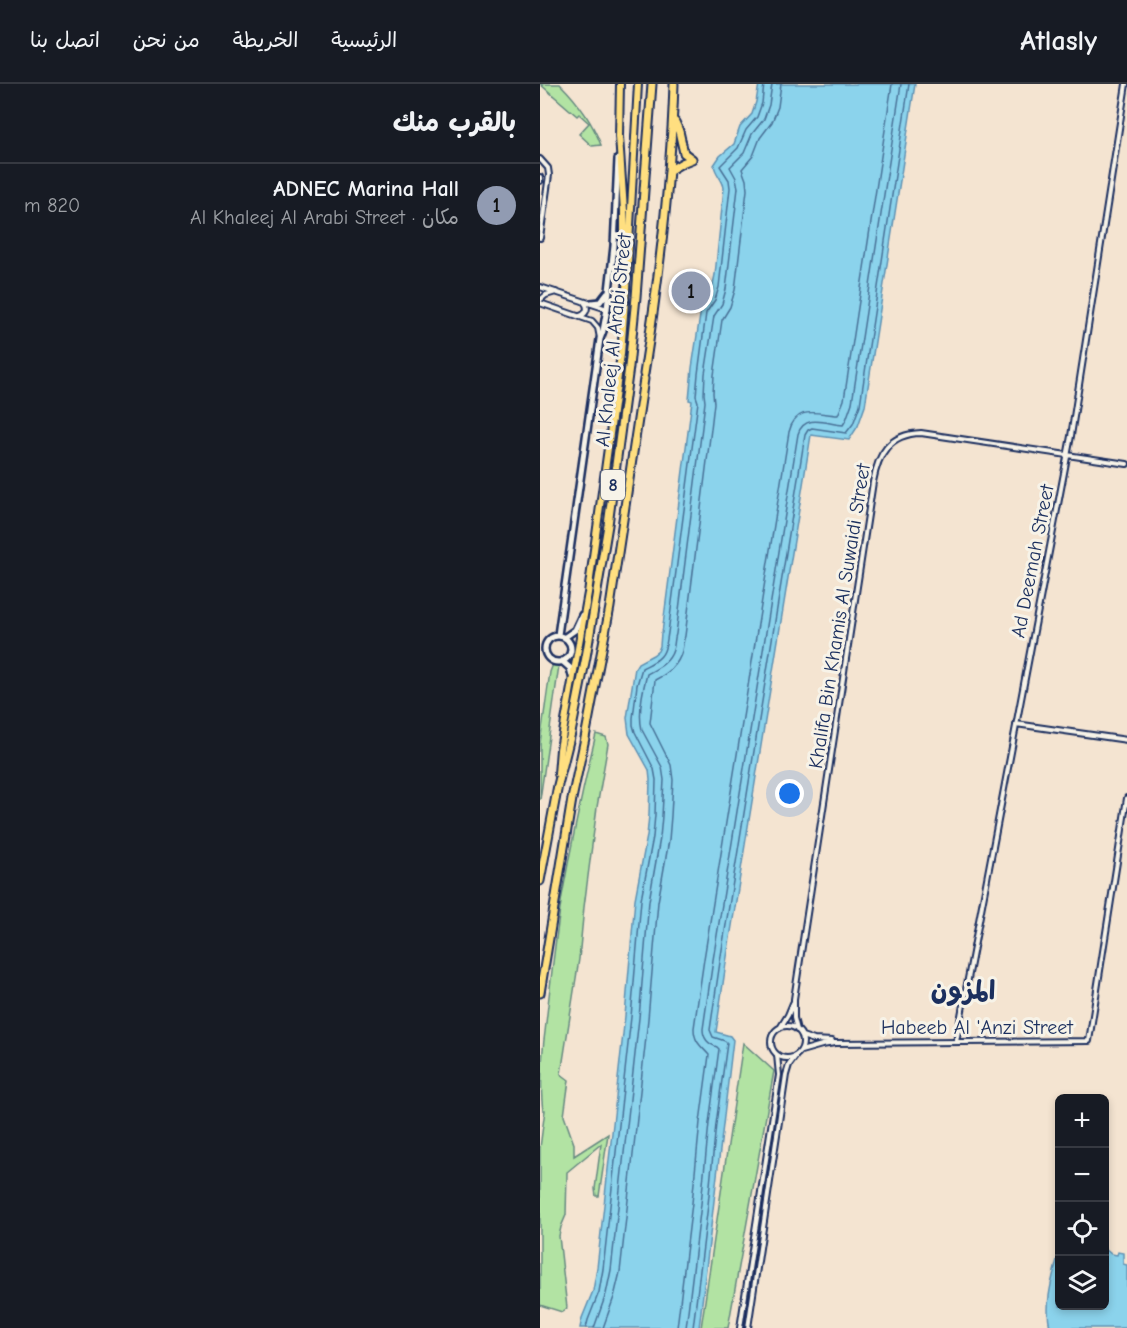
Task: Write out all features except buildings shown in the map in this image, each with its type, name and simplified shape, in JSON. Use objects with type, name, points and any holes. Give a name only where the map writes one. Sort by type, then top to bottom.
[{"type":"highway","name":"Al Khaleej Al Arabi Street","points":[[540,881],[593,622],[607,534],[636,297],[652,84]]},
{"type":"highway","name":"Al Khaleej Al Arabi Street","points":[[540,993],[570,808],[610,607],[652,321],[670,170],[675,84]]},
{"type":"highway","points":[[670,170],[692,159],[684,153],[679,131],[673,120]]},
{"type":"main road","points":[[621,84],[619,136],[624,211],[621,354]]},
{"type":"main road","points":[[558,785],[560,749],[588,593],[621,354],[638,84]]},
{"type":"street","name":"Ad Deemah Street","points":[[956,1042],[1067,454],[1126,84]]},
{"type":"street","points":[[546,654],[546,643],[555,636],[600,339],[607,309],[616,225],[619,136]]},
{"type":"street","points":[[540,159],[548,168],[549,175],[540,238]]},
{"type":"street","points":[[540,287],[607,309]]},
{"type":"street","points":[[557,292],[546,295],[540,302],[592,321],[599,332],[600,339]]},
{"type":"street","points":[[591,303],[603,300],[608,292]]},
{"type":"street","points":[[579,316],[584,315],[587,308],[582,300]]},
{"type":"street","name":"Khalifa Bin Khamis Al Suwaidi Street","points":[[797,1030],[794,1021],[794,999],[858,576],[875,473],[884,450],[907,435],[921,433],[1127,464]]},
{"type":"street","points":[[565,638],[578,626],[588,593]]},
{"type":"street","points":[[540,649],[551,660],[559,662],[569,656],[570,652],[570,644],[565,638],[555,636],[542,638]]},
{"type":"street","points":[[562,661],[571,670],[571,692]]},
{"type":"street","points":[[1016,724],[1127,740]]},
{"type":"street","name":"Habeeb Al 'Anzi Street","points":[[801,1051],[835,1043],[1089,1041],[1127,798]]},
{"type":"street","name":"Khalifa Bin Khamis Al Suwaidi Street","points":[[779,1029],[794,999]]},
{"type":"street","points":[[748,1328],[786,1075],[789,1065],[801,1051],[803,1043],[802,1036],[797,1030],[786,1027],[779,1029],[774,1034],[773,1049],[784,1058],[795,1057]]},
{"type":"street","name":"Habeeb Al 'Anzi Street","points":[[802,1036],[835,1043]]},
{"type":"street","points":[[740,1328],[778,1075],[777,1054]]},
{"type":"green space","points":[[540,84],[560,84],[584,112],[601,145],[592,146],[579,134],[589,123],[579,114],[577,116]]},
{"type":"green space","points":[[553,664],[559,665],[540,800],[540,743],[550,672]]},
{"type":"green space","points":[[596,734],[606,737],[608,744],[597,807],[579,959],[561,1074],[569,1080],[564,1116],[574,1144],[574,1156],[608,1134],[599,1196],[596,1196],[595,1189],[601,1144],[567,1172],[566,1215],[559,1236],[567,1308],[562,1312],[540,1305],[540,1148],[545,1110],[543,1110],[542,1102],[542,1061],[562,896]]},
{"type":"green space","points":[[743,1043],[774,1071],[728,1328],[701,1328]]},
{"type":"water","points":[[759,84],[915,84],[865,406],[858,426],[849,440],[811,435],[716,1032],[730,1036],[733,1040],[699,1328],[580,1328],[593,1291],[597,1268],[625,1016],[635,899],[649,815],[649,770],[629,734],[627,718],[635,668],[638,663],[658,651],[660,646],[692,401],[689,400],[692,368],[701,309],[710,298],[715,275],[724,188],[714,165],[720,156],[734,144],[740,127],[752,114]]},
{"type":"water","points":[[1109,1252],[1117,1255],[1118,1252],[1123,1253],[1123,1264],[1127,1265],[1127,1328],[1050,1328],[1048,1309],[1055,1268],[1055,1310],[1109,1310]]},
{"type":"place","name":"ADNEC Marina Hall","points":[[691,291]]},
{"type":"district","name":"المزون","points":[[963,990]]}]
